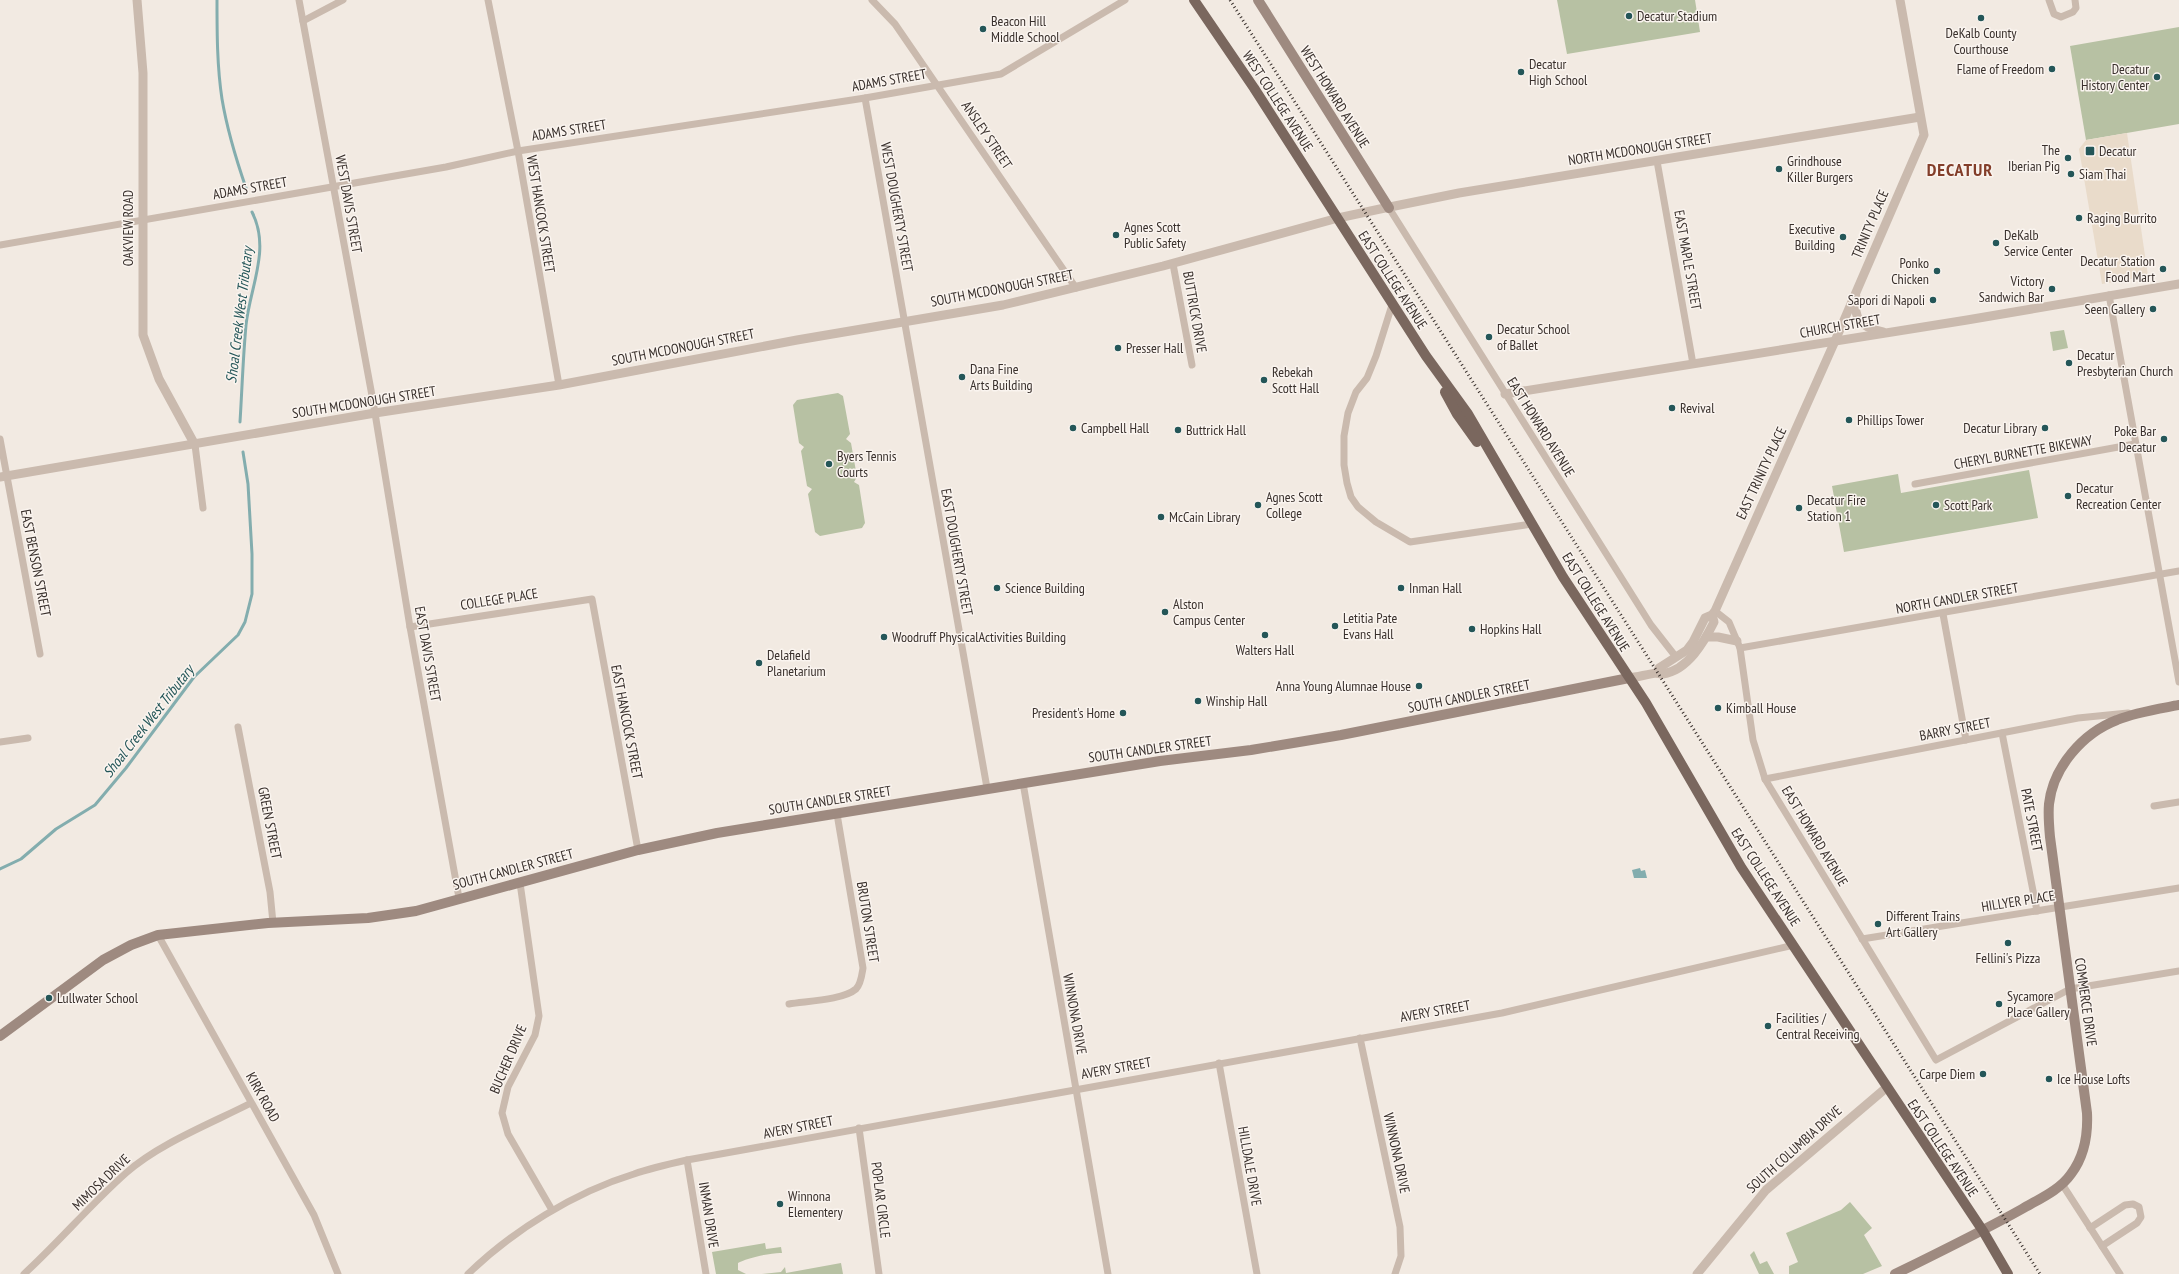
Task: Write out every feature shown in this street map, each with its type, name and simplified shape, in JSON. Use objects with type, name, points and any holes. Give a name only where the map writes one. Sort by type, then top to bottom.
[{"type":"main road","name":"WEST COLLEGE AVENUE","points":[[1194,0],[1338,218]]},
{"type":"main road","name":"WEST HOWARD AVENUE","points":[[1258,0],[1389,208]]},
{"type":"main road","name":"EAST COLLEGE AVENUE","points":[[1338,218],[1392,305],[1426,356],[1457,414],[1511,489],[1563,577],[1630,678],[1738,863],[1794,945],[1886,1088],[1983,1231],[2008,1274]]},
{"type":"main road","name":"SOUTH CANDLER STREET","points":[[0,1036],[102,960],[131,945],[158,935],[272,923],[368,918],[416,910],[638,850],[717,833],[987,788],[1341,736],[1630,678]]},
{"type":"main road","name":"COMMERCE DRIVE","points":[[1895,1274],[1983,1231],[2047,1194],[2062,1184],[2076,1165],[2084,1147],[2088,1126],[2059,908],[2049,818],[2049,803],[2053,786],[2060,770],[2076,748],[2096,730],[2116,720],[2152,710],[2179,705]]},
{"type":"street","name":"OAKVIEW ROAD","points":[[137,0],[144,73],[142,221],[143,335],[159,379],[195,445]]},
{"type":"street","name":"WEST DAVIS STREET","points":[[298,0],[375,414]]},
{"type":"street","points":[[303,21],[343,0]]},
{"type":"street","name":"WEST HANCOCK STREET","points":[[488,0],[518,151],[559,385]]},
{"type":"street","name":"ANSLEY STREET","points":[[872,0],[895,24],[1076,288]]},
{"type":"street","name":"ADAMS STREET","points":[[0,245],[446,167],[518,151],[865,98],[1001,74],[1125,0]]},
{"type":"street","name":"TRINITY PLACE","points":[[1835,341],[1924,135],[1900,0]]},
{"type":"street","points":[[2049,0],[2054,14],[2061,17],[2073,12],[2076,8],[2075,0]]},
{"type":"street","name":"WEST DOUGHERTY STREET","points":[[865,98],[903,321]]},
{"type":"street","name":"NORTH MCDONOUGH STREET","points":[[1365,212],[1459,193],[1920,117]]},
{"type":"street","name":"EAST MAPLE STREET","points":[[1658,161],[1693,364]]},
{"type":"street","name":"EAST HOWARD AVENUE","points":[[1389,208],[1651,625],[1676,657]]},
{"type":"street","name":"SOUTH MCDONOUGH STREET","points":[[3,477],[375,414],[559,385],[903,321],[1003,305],[1173,264],[1338,218],[1365,212]]},
{"type":"street","name":"BUTTRICK DRIVE","points":[[1173,264],[1192,365]]},
{"type":"street","name":"CHURCH STREET","points":[[1505,394],[2179,284]]},
{"type":"street","points":[[1857,288],[1855,306],[1859,320],[1867,328],[1886,333]]},
{"type":"street","points":[[2109,295],[2179,682]]},
{"type":"street","points":[[1392,305],[1376,356],[1367,378],[1356,392],[1348,413],[1344,436],[1344,465],[1347,483],[1354,502],[1376,522],[1410,542],[1532,524]]},
{"type":"street","name":"EAST DOUGHERTY STREET","points":[[903,321],[987,788]]},
{"type":"street","name":"EAST TRINITY PLACE","points":[[1658,673],[1663,674],[1679,667],[1694,655],[1707,637],[1714,622],[1713,613],[1835,341]]},
{"type":"street","name":"EAST DAVIS STREET","points":[[375,414],[410,627],[459,898]]},
{"type":"street","name":"EAST BENSON STREET","points":[[0,439],[3,477],[40,654]]},
{"type":"street","name":"CHERYL BURNETTE BIKEWAY","points":[[1915,484],[2135,444]]},
{"type":"street","points":[[195,445],[203,508]]},
{"type":"street","name":"NORTH CANDLER STREET","points":[[1738,645],[1943,614],[2179,571]]},
{"type":"street","name":"COLLEGE PLACE","points":[[410,627],[592,599]]},
{"type":"street","name":"EAST HANCOCK STREET","points":[[592,599],[638,850]]},
{"type":"street","name":"EAST HOWARD AVENUE","points":[[1713,613],[1729,622],[1738,645],[1753,740],[1765,779],[1936,1060],[2070,989]]},
{"type":"street","name":"EAST TRINITY PLACE","points":[[1676,657],[1687,650],[1693,642],[1705,618],[1713,613]]},
{"type":"street","points":[[1943,614],[1966,740]]},
{"type":"street","points":[[1707,637],[1718,637],[1738,645]]},
{"type":"street","points":[[1658,673],[1659,668],[1676,657]]},
{"type":"street","name":"SOUTH CANDLER STREET","points":[[1630,678],[1658,673]]},
{"type":"street","name":"BARRY STREET","points":[[1765,779],[2078,718],[2152,710]]},
{"type":"street","name":"GREEN STREET","points":[[238,727],[270,892],[272,923]]},
{"type":"street","name":"PATE STREET","points":[[2002,733],[2037,911]]},
{"type":"street","points":[[0,742],[28,738]]},
{"type":"street","name":"WINNONA DRIVE","points":[[1023,783],[1108,1274]]},
{"type":"street","points":[[2154,806],[2179,802]]},
{"type":"street","name":"BRUTON STREET","points":[[790,1004],[845,995],[858,988],[861,978],[863,968],[837,814]]},
{"type":"street","name":"BUCHER DRIVE","points":[[520,883],[539,1016],[535,1035],[508,1087],[502,1113],[508,1134],[552,1210]]},
{"type":"street","name":"HILLYER PLACE","points":[[1862,939],[2179,888]]},
{"type":"street","name":"KIRK ROAD","points":[[158,935],[314,1215],[338,1274]]},
{"type":"street","name":"AVERY STREET","points":[[468,1274],[486,1256],[552,1210],[633,1174],[687,1160],[1502,1013],[1794,945]]},
{"type":"street","points":[[2070,989],[2179,971]]},
{"type":"street","name":"WINNONA DRIVE","points":[[1360,1038],[1400,1227],[1401,1256],[1395,1274]]},
{"type":"street","name":"HILLDALE DRIVE","points":[[1219,1063],[1257,1274]]},
{"type":"street","name":"SOUTH COLUMBIA DRIVE","points":[[1697,1274],[1766,1190],[1886,1088]]},
{"type":"street","name":"MIMOSA DRIVE","points":[[24,1274],[50,1251],[126,1172],[154,1152],[252,1103]]},
{"type":"street","name":"POPLAR CIRCLE","points":[[859,1128],[879,1274]]},
{"type":"street","name":"INMAN DRIVE","points":[[687,1160],[706,1274]]},
{"type":"street","points":[[2062,1184],[2120,1274]]},
{"type":"street","points":[[2090,1228],[2125,1205],[2133,1204],[2139,1207],[2141,1217],[2137,1223],[2102,1246]]},
{"type":"green space","name":"Decatur Stadium","points":[[1557,0],[1695,0],[1700,32],[1567,54]]},
{"type":"green space","points":[[2179,27],[2179,124],[2086,140],[2070,46]]},
{"type":"green space","points":[[2064,330],[2068,348],[2053,351],[2050,332]]},
{"type":"green space","name":"Byers Tennis Courts","points":[[838,393],[843,396],[850,434],[846,439],[851,443],[857,477],[854,482],[859,485],[865,523],[862,528],[820,536],[815,532],[808,494],[812,489],[807,486],[801,451],[804,447],[799,443],[793,405],[797,400]]},
{"type":"green space","name":"Scott Park","points":[[2029,470],[2038,518],[1844,552],[1832,486],[1898,474],[1901,493]]},
{"type":"green space","points":[[1850,1202],[1872,1228],[1864,1235],[1882,1266],[1863,1274],[1789,1274],[1789,1266],[1798,1262],[1786,1233],[1841,1210]]},
{"type":"green space","points":[[765,1243],[766,1249],[781,1247],[782,1253],[773,1253],[747,1259],[738,1263],[738,1270],[746,1274],[716,1274],[712,1252]]},
{"type":"green space","points":[[1754,1251],[1760,1264],[1767,1261],[1774,1274],[1759,1274],[1750,1255]]},
{"type":"green space","points":[[841,1263],[843,1274],[762,1274],[781,1272],[785,1267],[786,1273]]},
{"type":"shaded area","points":[[2127,133],[2148,276],[2102,284],[2079,149],[2086,140]]},
{"type":"water","points":[[1640,868],[1641,871],[1645,870],[1647,878],[1634,878],[1632,870]]},
{"type":"waterway","name":"Shoal Creek West Tributary","points":[[217,0],[217,37],[220,87],[226,121],[246,188]]},
{"type":"waterway","name":"Shoal Creek West Tributary","points":[[240,422],[246,325],[260,254],[260,240],[252,212]]},
{"type":"waterway","name":"Shoal Creek West Tributary","points":[[0,869],[21,859],[56,829],[95,805],[126,768],[194,677],[238,635],[245,622],[252,594],[252,554],[248,484],[243,452]]},
{"type":"railway","points":[[1230,0],[2040,1274]]},
{"type":"place","name":"Decatur Stadium","points":[[1629,16]]},
{"type":"place","name":"DeKalb County Courthouse","points":[[1981,18]]},
{"type":"place","name":"Beacon Hill Middle School","points":[[983,29]]},
{"type":"place","name":"Flame of Freedom","points":[[2052,69]]},
{"type":"place","name":"Decatur High School","points":[[1521,72]]},
{"type":"place","name":"Decatur History Center","points":[[2157,77]]},
{"type":"place","name":"Decatur","points":[[2090,151]]},
{"type":"place","name":"The Iberian Pig","points":[[2068,158]]},
{"type":"place","name":"Grindhouse Killer Burgers","points":[[1779,169]]},
{"type":"place","name":"Siam Thai","points":[[2071,174]]},
{"type":"place","name":"Raging Burrito","points":[[2079,218]]},
{"type":"place","name":"Agnes Scott Public Safety","points":[[1116,235]]},
{"type":"place","name":"Executive Building","points":[[1843,237]]},
{"type":"place","name":"DeKalb Service Center","points":[[1996,243]]},
{"type":"place","name":"Decatur Station Food Mart","points":[[2163,269]]},
{"type":"place","name":"Ponko Chicken","points":[[1937,271]]},
{"type":"place","name":"Victory Sandwich Bar","points":[[2052,289]]},
{"type":"place","name":"Sapori di Napoli","points":[[1933,300]]},
{"type":"place","name":"Seen Gallery","points":[[2153,309]]},
{"type":"place","name":"Decatur School of Ballet","points":[[1489,337]]},
{"type":"place","name":"Presser Hall","points":[[1118,348]]},
{"type":"place","name":"Decatur Presbyterian Church","points":[[2069,363]]},
{"type":"place","name":"Dana Fine Arts Building","points":[[962,377]]},
{"type":"place","name":"Rebekah Scott Hall","points":[[1264,380]]},
{"type":"place","name":"Revival","points":[[1672,408]]},
{"type":"place","name":"Phillips Tower","points":[[1849,420]]},
{"type":"place","name":"Campbell Hall","points":[[1073,428]]},
{"type":"place","name":"Decatur Library","points":[[2045,428]]},
{"type":"place","name":"Buttrick Hall","points":[[1178,430]]},
{"type":"place","name":"Poke Bar Decatur","points":[[2164,439]]},
{"type":"place","name":"Byers Tennis Courts","points":[[829,464]]},
{"type":"place","name":"Decatur Recreation Center","points":[[2068,496]]},
{"type":"place","name":"Agnes Scott College","points":[[1258,505]]},
{"type":"place","name":"Scott Park","points":[[1936,505]]},
{"type":"place","name":"Decatur Fire Station 1","points":[[1799,508]]},
{"type":"place","name":"McCain Library","points":[[1161,517]]},
{"type":"place","name":"Science Building","points":[[997,588]]},
{"type":"place","name":"Inman Hall","points":[[1401,588]]},
{"type":"place","name":"Alston Campus Center","points":[[1165,612]]},
{"type":"place","name":"Letitia Pate Evans Hall","points":[[1335,626]]},
{"type":"place","name":"Hopkins Hall","points":[[1472,629]]},
{"type":"place","name":"Walters Hall","points":[[1265,635]]},
{"type":"place","name":"Woodruff PhysicalActivities Building","points":[[884,637]]},
{"type":"place","name":"Delafield Planetarium","points":[[759,663]]},
{"type":"place","name":"Anna Young Alumnae House","points":[[1419,686]]},
{"type":"place","name":"Winship Hall","points":[[1198,701]]},
{"type":"place","name":"Kimball House","points":[[1718,708]]},
{"type":"place","name":"President's Home","points":[[1123,713]]},
{"type":"place","name":"Different Trains Art Gallery","points":[[1878,924]]},
{"type":"place","name":"Fellini's Pizza","points":[[2008,943]]},
{"type":"place","name":"Lullwater School","points":[[49,998]]},
{"type":"place","name":"Sycamore Place Gallery","points":[[1999,1004]]},
{"type":"place","name":"Facilities / Central Receiving","points":[[1768,1026]]},
{"type":"place","name":"Carpe Diem","points":[[1983,1074]]},
{"type":"place","name":"Ice House Lofts","points":[[2049,1079]]},
{"type":"place","name":"Winnona Elementery","points":[[780,1204]]},
{"type":"district","name":"DECATUR","points":[[1960,169]]}]
